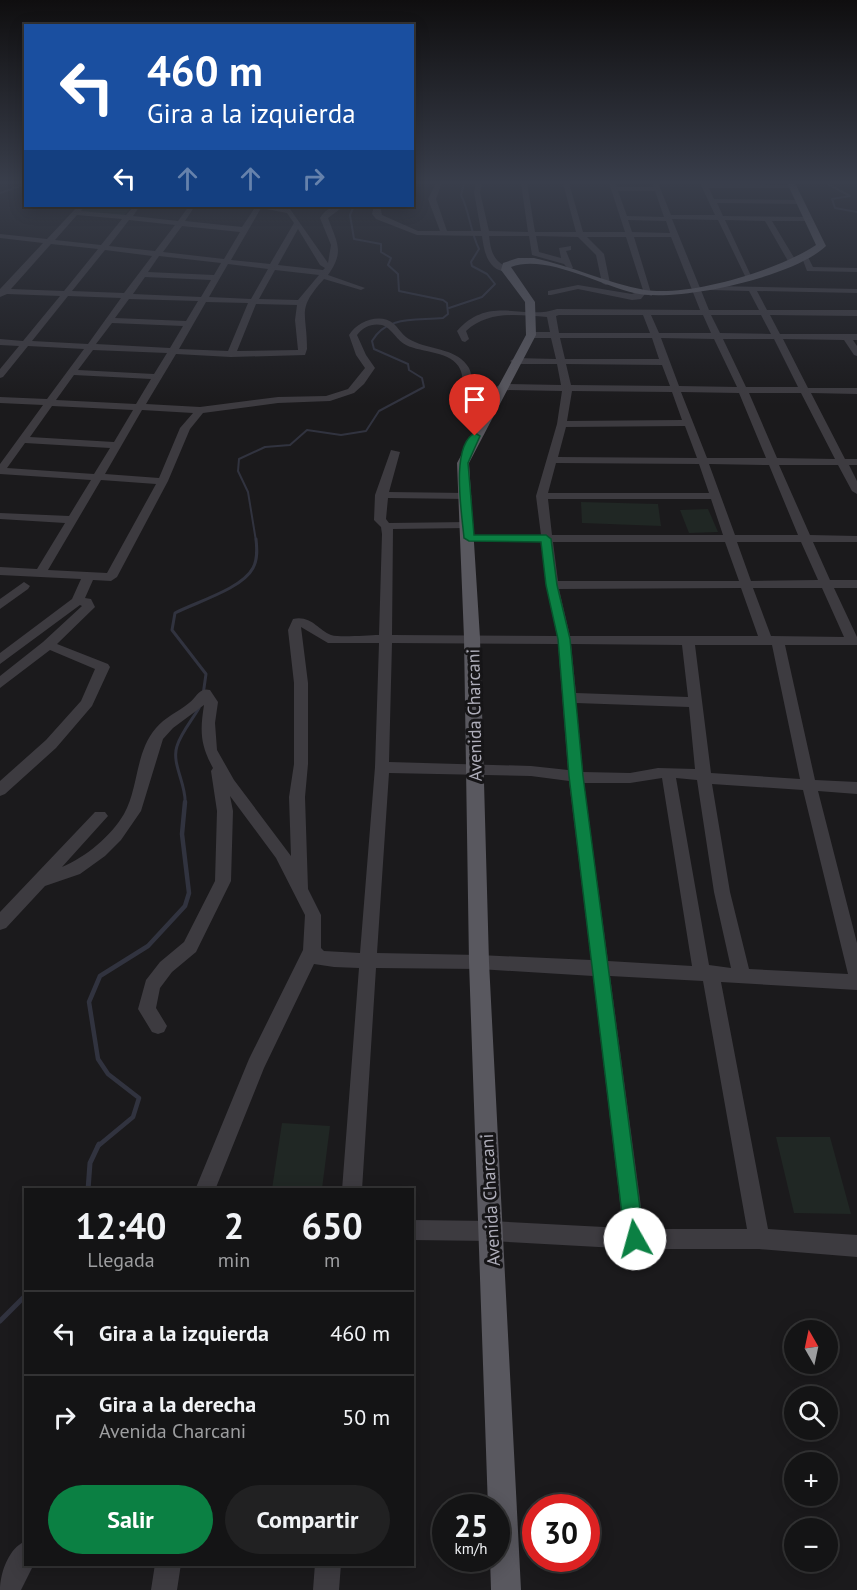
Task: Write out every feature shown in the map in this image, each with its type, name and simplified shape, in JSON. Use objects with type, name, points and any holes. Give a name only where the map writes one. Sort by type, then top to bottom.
[{"type":"main road","points":[[542,314],[506,270],[509,263],[523,260],[568,266],[608,287],[645,293],[713,288],[801,257]]},
{"type":"main road","name":"Avenida Charcani","points":[[506,1590],[479,962],[469,531],[464,463],[466,453],[542,314]]},
{"type":"street","points":[[2,293],[34,257]]},
{"type":"street","points":[[0,375],[94,257]]},
{"type":"street","points":[[0,471],[155,257]]},
{"type":"street","points":[[194,257],[326,272],[361,288]]},
{"type":"street","points":[[40,574],[229,257]]},
{"type":"street","points":[[231,354],[253,302],[278,257]]},
{"type":"street","points":[[319,257],[326,272]]},
{"type":"street","points":[[0,342],[231,354],[303,352],[298,326],[300,303],[326,272],[332,257]]},
{"type":"street","points":[[490,257],[497,266],[506,270]]},
{"type":"street","points":[[547,257],[568,266]]},
{"type":"street","points":[[565,257],[568,266]]},
{"type":"street","points":[[601,257],[608,287]]},
{"type":"street","points":[[551,292],[578,286],[608,287],[632,297],[638,297],[645,293],[635,257]]},
{"type":"street","points":[[300,890],[297,798],[301,764],[301,683],[294,630],[297,622],[304,622],[328,639],[855,641],[826,585],[742,390],[695,290],[683,257]]},
{"type":"street","points":[[738,257],[749,276]]},
{"type":"street","points":[[790,257],[792,261]]},
{"type":"street","points":[[805,257],[810,270],[854,270],[857,278]]},
{"type":"street","points":[[143,274],[216,278]]},
{"type":"street","points":[[713,288],[753,291],[857,291]]},
{"type":"street","points":[[753,291],[857,491]]},
{"type":"street","points":[[2,293],[65,293],[300,303]]},
{"type":"street","points":[[465,339],[461,332],[466,325],[491,314],[519,312],[542,314],[706,311],[857,313]]},
{"type":"street","points":[[646,312],[703,461],[746,585],[772,642],[857,977]]},
{"type":"street","points":[[542,314],[555,336],[559,362],[567,389],[562,424],[542,496],[546,539],[552,585],[564,639],[576,776],[635,1239]]},
{"type":"street","points":[[109,320],[189,324]]},
{"type":"street","points":[[0,400],[200,410],[341,396],[361,382],[370,368],[361,355],[353,334],[354,330],[380,322],[390,325],[395,336],[410,346],[441,352],[461,364],[466,374],[465,411],[485,420]]},
{"type":"street","points":[[531,335],[852,337],[857,353]]},
{"type":"street","points":[[515,361],[665,362]]},
{"type":"street","points":[[71,372],[158,377]]},
{"type":"street","points":[[501,387],[857,391]]},
{"type":"street","points":[[0,572],[111,577],[163,481],[185,428],[200,410]]},
{"type":"street","points":[[562,424],[688,423]]},
{"type":"street","points":[[22,440],[117,445]]},
{"type":"street","points":[[352,1188],[382,767],[388,534],[386,526],[380,520],[381,495],[395,452]]},
{"type":"street","points":[[552,460],[857,462]]},
{"type":"street","points":[[0,471],[163,481]]},
{"type":"street","points":[[381,495],[466,496]]},
{"type":"street","points":[[542,496],[714,496]]},
{"type":"street","points":[[0,516],[72,520]]},
{"type":"street","points":[[386,526],[546,539],[857,539]]},
{"type":"street","points":[[0,660],[77,601],[89,576]]},
{"type":"street","points":[[552,585],[857,585]]},
{"type":"street","points":[[0,605],[24,586]]},
{"type":"street","points":[[0,683],[48,645],[88,607],[87,602],[77,601]]},
{"type":"street","points":[[688,640],[704,777],[729,932],[742,975]]},
{"type":"street","points":[[0,790],[51,744],[87,703],[103,667],[48,645]]},
{"type":"street","points":[[39,881],[75,868],[100,850],[124,825],[133,810],[157,736],[178,717],[201,702],[205,693],[211,702],[208,723],[210,750],[216,762],[282,854],[313,915],[312,950],[256,1065],[206,1188]]},
{"type":"street","points":[[570,698],[695,702]]},
{"type":"street","points":[[158,1026],[147,1009],[152,985],[166,967],[190,947],[223,881],[225,811],[216,762]]},
{"type":"street","points":[[382,767],[531,771],[576,776],[630,778],[668,773],[690,773],[717,780],[857,788]]},
{"type":"street","points":[[668,773],[759,1239]]},
{"type":"street","points":[[0,923],[100,816]]},
{"type":"street","points":[[312,950],[319,958],[706,972],[857,982]]},
{"type":"street","points":[[414,1230],[491,1231],[635,1239],[759,1239],[857,1246]]},
{"type":"street","points":[[7,1590],[24,1557]]},
{"type":"street","points":[[164,1590],[168,1566]]},
{"type":"street","points":[[326,1590],[327,1566]]},
{"type":"shaded area","points":[[581,502],[658,504],[661,526],[582,523]]},
{"type":"shaded area","points":[[708,509],[718,532],[689,533],[680,510]]},
{"type":"shaded area","points":[[282,1123],[330,1126],[322,1188],[272,1188]]},
{"type":"shaded area","points":[[776,1137],[830,1137],[851,1214],[794,1213]]},
{"type":"waterway","points":[[256,541],[248,492],[238,471],[239,459],[265,447],[290,445],[307,430],[341,435],[366,431],[379,411],[424,387],[422,378],[409,370],[408,364],[374,349],[372,341],[378,333],[394,323],[443,318],[448,314],[447,303],[443,300],[399,291],[398,274],[388,265],[390,257]]},
{"type":"waterway","points":[[449,308],[482,297],[495,284],[487,274],[472,266],[471,262],[474,257]]},
{"type":"waterway","points":[[203,695],[206,674],[172,630],[175,613],[229,589],[247,576],[256,561],[256,539]]},
{"type":"waterway","points":[[185,802],[184,789],[177,767],[177,746],[199,708]]},
{"type":"waterway","points":[[98,1146],[133,1117],[139,1098],[108,1074],[98,1059],[89,1002],[100,976],[148,946],[185,906],[189,893],[182,834],[185,802]]},
{"type":"waterway","points":[[88,1188],[90,1163],[98,1146]]},
{"type":"waterway","points":[[0,1321],[24,1297]]},
{"type":"route","points":[[475,436],[466,453],[464,463],[469,538],[546,539],[552,585],[564,639],[576,776],[635,1239]]}]
